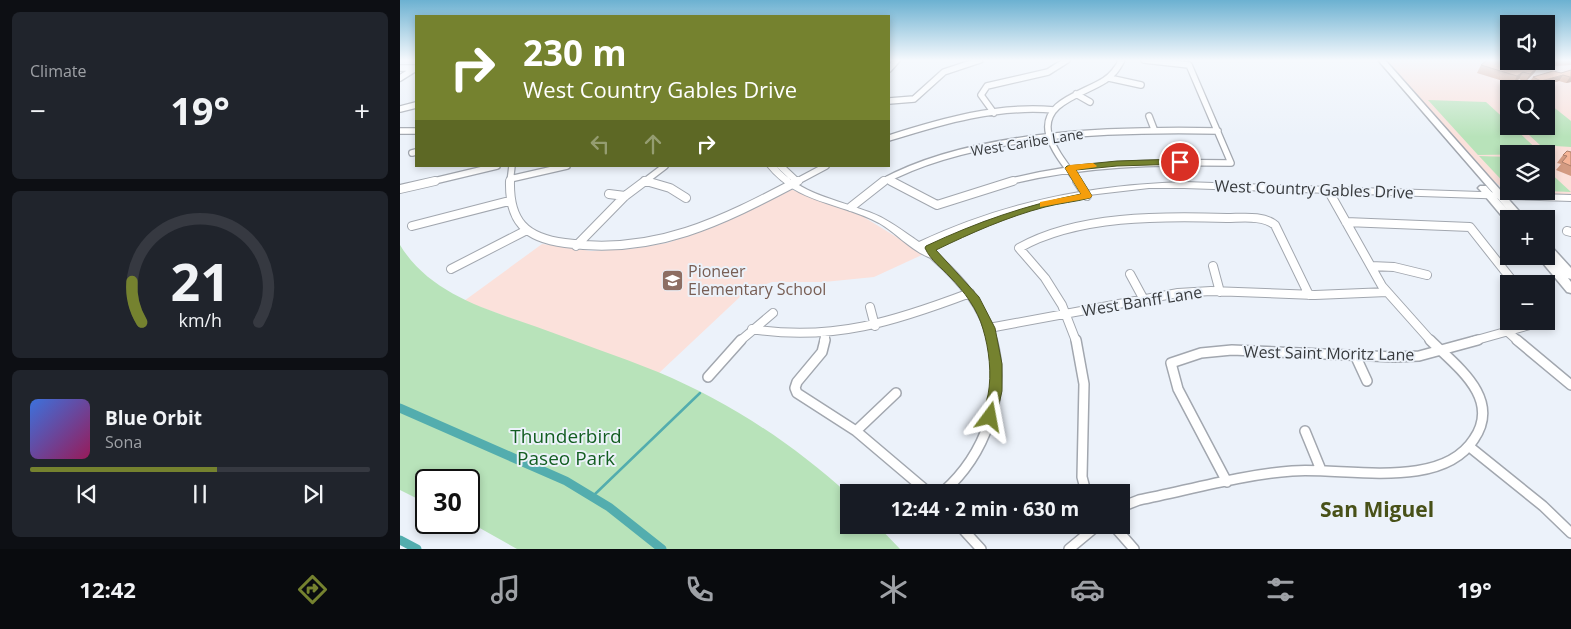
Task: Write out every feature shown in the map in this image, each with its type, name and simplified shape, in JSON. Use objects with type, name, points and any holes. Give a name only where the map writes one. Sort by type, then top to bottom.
[{"type":"main road","points":[[1399,86],[1497,198],[1511,210]]},
{"type":"main road","points":[[1497,198],[1504,210]]},
{"type":"main road","points":[[1555,260],[1570,283]]},
{"type":"main road","points":[[1551,265],[1570,283]]},
{"type":"street","points":[[890,101],[901,102],[914,99],[929,86]]},
{"type":"street","points":[[990,86],[981,95],[994,113]]},
{"type":"street","points":[[1086,194],[1050,136],[1048,121],[1054,110],[1076,94],[1097,86]]},
{"type":"street","points":[[888,178],[936,205],[996,185],[1070,168],[1144,162],[1231,163],[1198,86]]},
{"type":"street","points":[[1076,94],[1090,102]]},
{"type":"street","points":[[400,109],[415,105]]},
{"type":"street","points":[[890,138],[939,124],[994,113],[1026,108],[1054,110]]},
{"type":"street","points":[[1149,116],[1154,129]]},
{"type":"street","name":"West Caribe Lane","points":[[853,205],[872,188],[888,178],[952,156],[1050,136],[1154,129],[1218,130]]},
{"type":"street","points":[[400,131],[415,131]]},
{"type":"street","points":[[400,189],[493,167]]},
{"type":"street","points":[[512,167],[509,201],[513,217],[527,230],[548,240],[576,246],[621,247],[649,243],[714,223],[824,167]]},
{"type":"street","points":[[510,179],[563,167]]},
{"type":"street","points":[[576,246],[625,196],[664,167]]},
{"type":"street","points":[[772,167],[793,183],[814,193],[853,205],[890,226],[926,249],[955,275],[970,293],[989,328],[996,364],[995,391],[987,426],[966,468],[950,484]]},
{"type":"street","points":[[781,167],[793,183]]},
{"type":"street","points":[[644,180],[670,188],[686,198]]},
{"type":"street","name":"West Country Gables Drive","points":[[926,249],[1010,214],[1043,204],[1086,194],[1169,185],[1497,198],[1571,203]]},
{"type":"street","points":[[1130,503],[1138,500],[1227,482],[1294,471],[1321,470],[1371,473],[1420,470],[1450,461],[1470,448],[1476,440],[1484,419],[1480,397],[1468,376],[1387,292],[1329,192]]},
{"type":"street","points":[[609,194],[625,196]]},
{"type":"street","name":"West Country Gables Drive","points":[[1497,198],[1571,198]]},
{"type":"street","points":[[412,226],[509,201]]},
{"type":"street","points":[[1084,484],[1082,477],[1084,384],[1075,333],[1066,313],[1045,278],[1022,254],[1019,248],[1068,231],[1131,220],[1186,217],[1270,221],[1275,225],[1309,295]]},
{"type":"street","points":[[1346,222],[1470,227],[1509,275]]},
{"type":"street","points":[[451,269],[527,230]]},
{"type":"street","points":[[1213,266],[1220,292]]},
{"type":"street","points":[[1371,266],[1394,267],[1427,275]]},
{"type":"street","points":[[1130,274],[1143,298]]},
{"type":"street","name":"West Banff Lane","points":[[989,328],[1178,293],[1220,292],[1309,295],[1387,292]]},
{"type":"street","points":[[752,329],[783,334],[826,334],[875,326],[919,313],[970,293]]},
{"type":"street","points":[[870,307],[875,326]]},
{"type":"street","points":[[708,377],[715,366],[752,329],[773,313]]},
{"type":"street","name":"West Saint Moritz Lane","points":[[1227,482],[1178,389],[1171,363],[1196,355],[1230,351],[1405,357],[1442,350],[1515,330]]},
{"type":"street","points":[[1508,332],[1571,385]]},
{"type":"street","points":[[826,334],[822,352],[794,388],[797,393],[856,431],[919,484]]},
{"type":"street","points":[[1354,355],[1367,381]]},
{"type":"street","points":[[856,431],[896,393]]},
{"type":"street","points":[[1305,431],[1321,470]]},
{"type":"street","points":[[1470,448],[1543,506],[1571,533]]},
{"type":"street","points":[[967,534],[981,549]]},
{"type":"street","points":[[1069,549],[1087,534]]},
{"type":"street","points":[[1121,534],[1134,549]]},
{"type":"shaded area","points":[[1408,86],[1500,86],[1500,135],[1555,135],[1555,86],[1571,86],[1571,196],[1555,195],[1555,145],[1500,145],[1500,186],[1484,172]]},
{"type":"shaded area","name":"Pioneer Elementary School","points":[[790,189],[854,211],[924,254],[874,277],[824,282],[772,282],[750,290],[742,295],[659,373],[464,301],[542,244],[591,251],[630,249],[667,243],[719,225]]},
{"type":"green space","points":[[1428,100],[1486,102],[1500,115],[1500,135],[1522,135],[1532,145],[1500,145],[1500,155],[1478,155]]},
{"type":"green space","points":[[1555,108],[1571,121],[1571,147],[1540,145],[1529,135],[1555,135]]},
{"type":"green space","points":[[1479,156],[1500,157],[1500,178]]},
{"type":"green space","points":[[1555,177],[1571,192],[1555,191]]},
{"type":"green space","name":"Thunderbird Paseo Park","points":[[400,245],[412,262],[427,276],[461,298],[658,372],[735,410],[782,441],[840,487],[840,534],[886,534],[900,549],[517,549],[480,528],[480,469],[415,469],[415,498],[400,490]]},
{"type":"building","points":[[1567,151],[1571,152],[1571,166],[1562,162],[1567,156],[1563,155]]},
{"type":"waterway","points":[[593,496],[700,393]]},
{"type":"waterway","points":[[400,408],[566,481],[609,507],[662,549]]},
{"type":"waterway","points":[[400,540],[417,549]]},
{"type":"slow traffic","points":[[1043,204],[1087,196],[1070,168],[1093,166]]},
{"type":"place","name":"Pioneer Elementary School","points":[[672,280]]},
{"type":"district","name":"San Miguel","points":[[1377,509]]},
{"type":"route","points":[[990,417],[995,391],[996,364],[989,328],[975,300],[955,275],[934,256],[930,248],[1010,214],[1043,204],[1087,196],[1070,168],[1117,163],[1180,162]]}]
